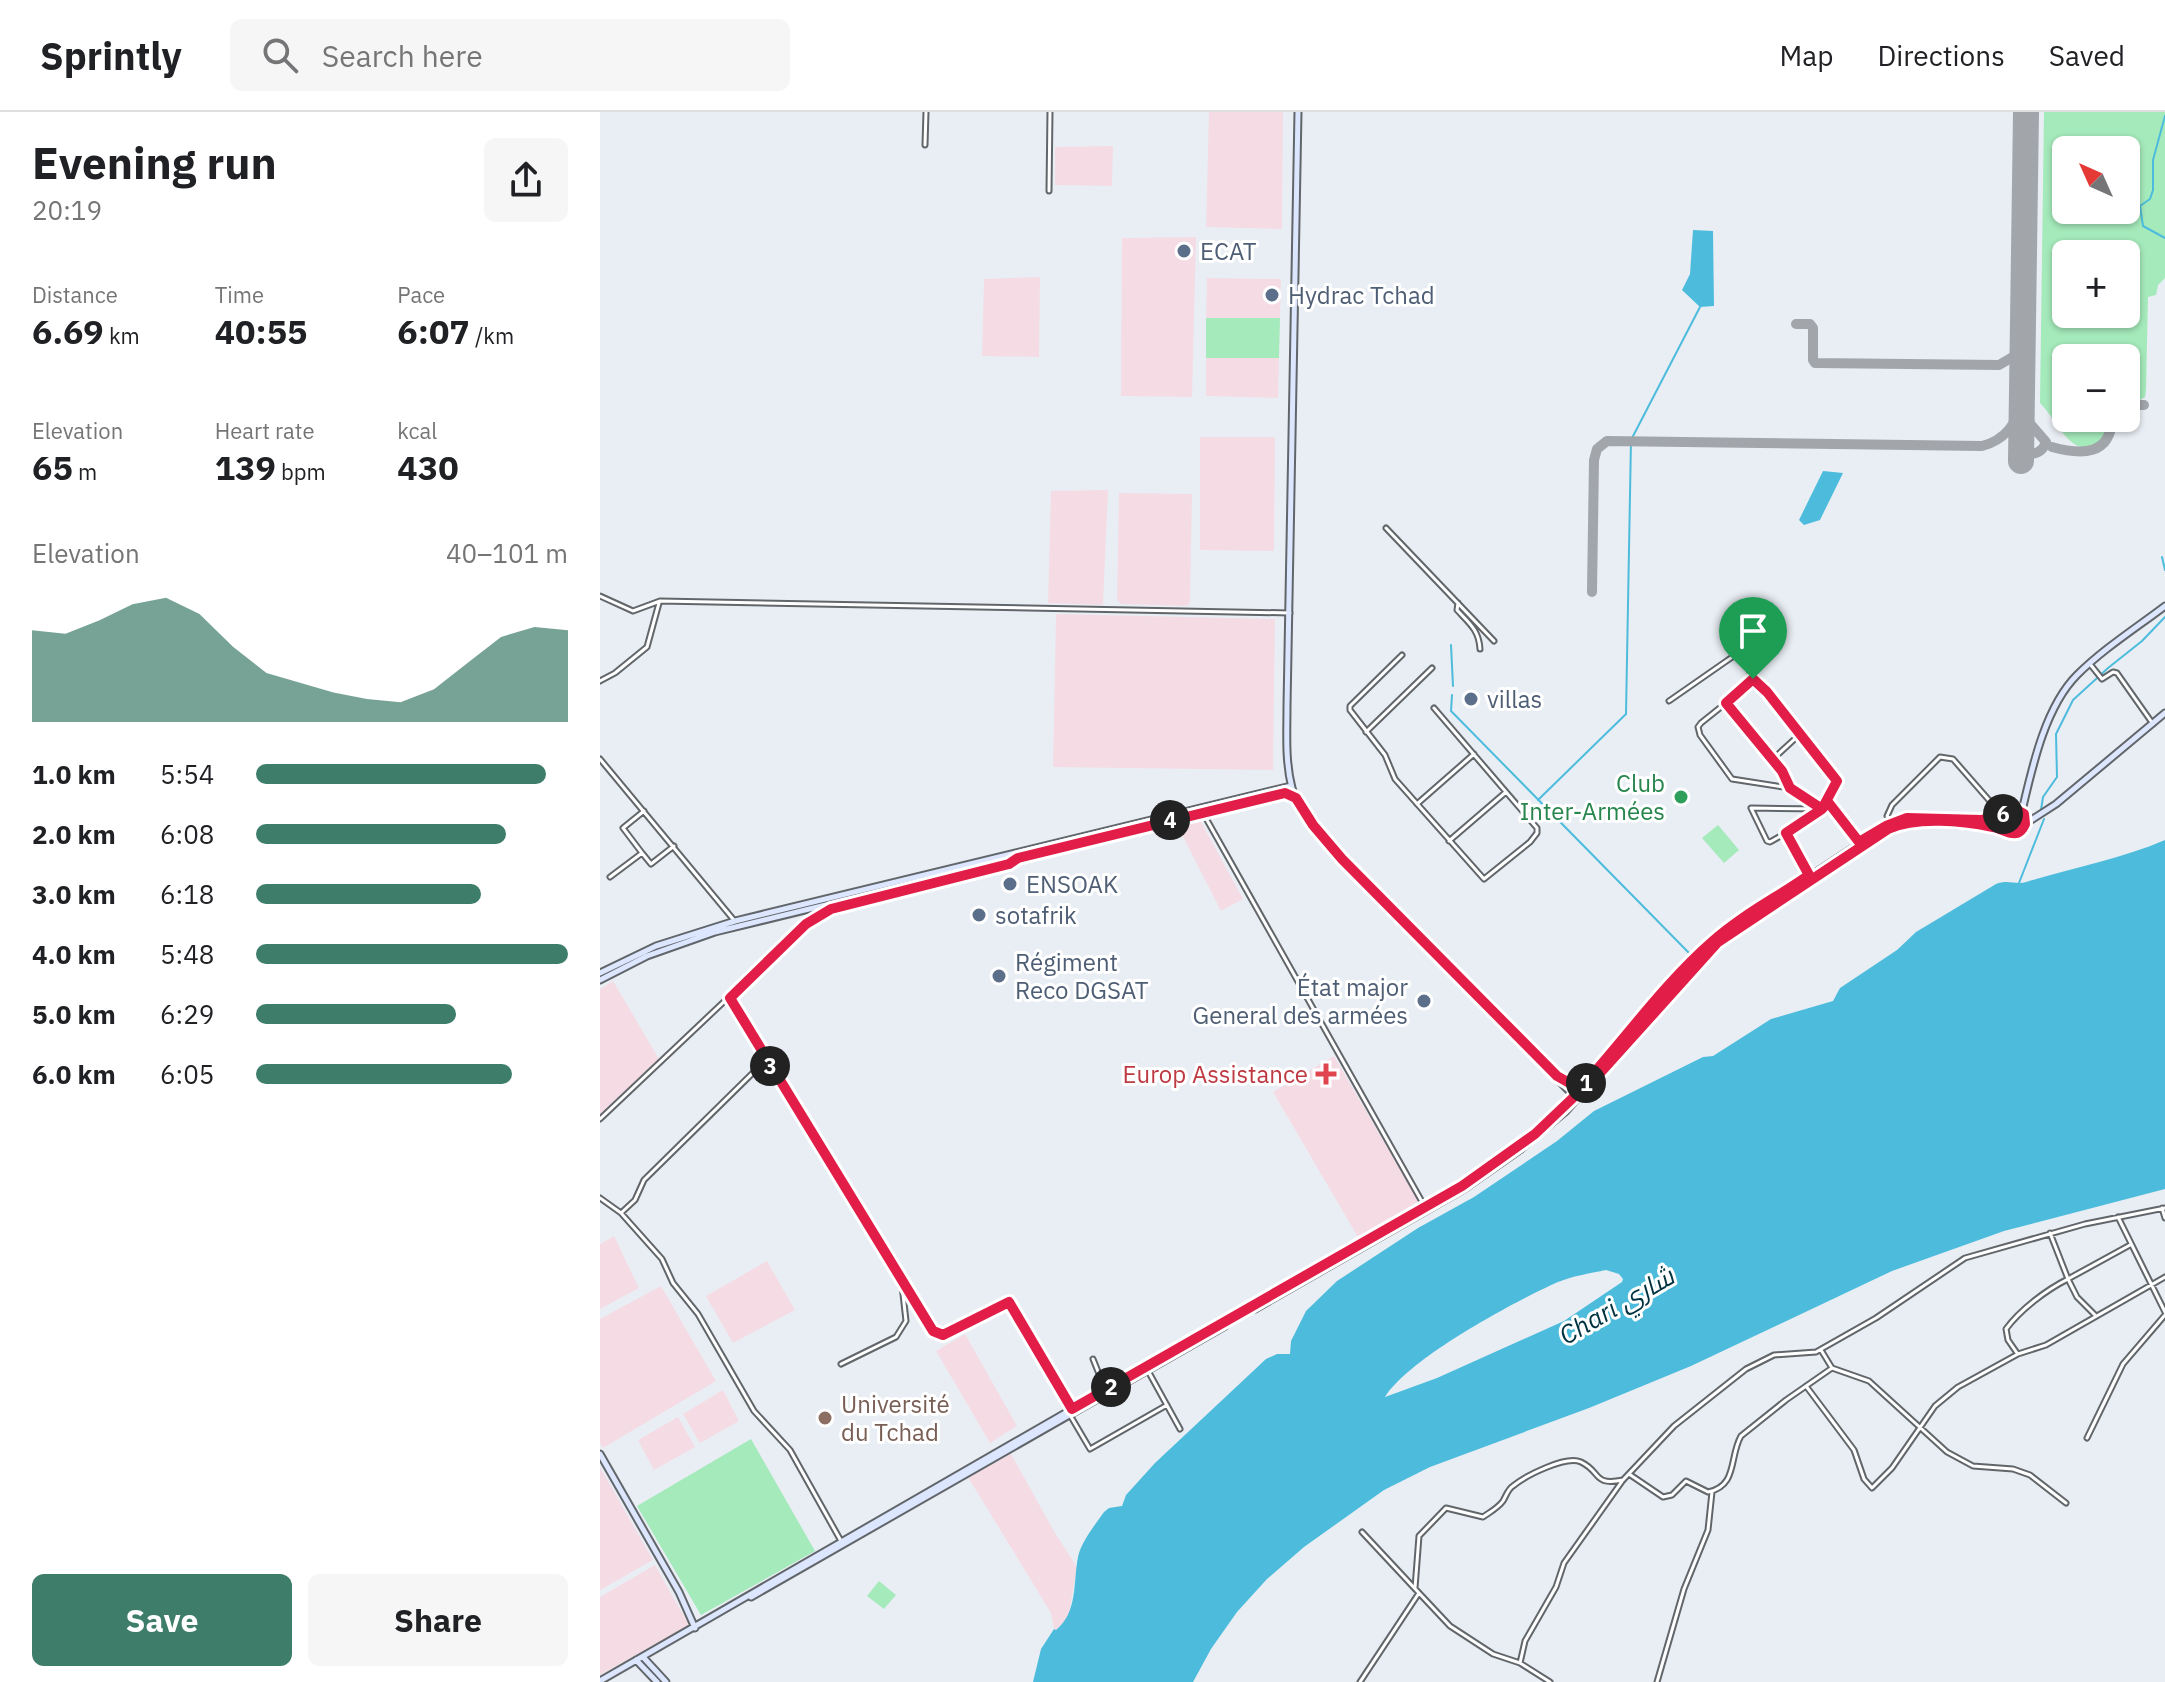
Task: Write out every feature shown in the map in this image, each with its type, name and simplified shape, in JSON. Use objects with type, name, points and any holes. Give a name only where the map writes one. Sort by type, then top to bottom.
[{"type":"main road","points":[[1298,112],[1287,721],[1293,792],[1313,825],[1342,859],[1576,1097]]},
{"type":"main road","points":[[2025,824],[2023,813],[2030,782],[2051,713],[2067,686],[2090,664],[2165,606]]},
{"type":"main road","points":[[1582,1091],[1586,1082],[1709,945],[1813,875],[1902,823],[1924,821],[2016,833],[2056,804],[2165,713]]},
{"type":"main road","points":[[1284,790],[1290,778]]},
{"type":"main road","points":[[603,1682],[1497,1167],[1545,1130],[1718,942],[1859,842],[1893,822],[1913,817],[1981,820],[2002,815],[2021,798],[2030,782]]},
{"type":"main road","points":[[1284,790],[1293,792]]},
{"type":"main road","points":[[600,980],[647,956],[704,935],[1284,790],[1293,792]]},
{"type":"main road","points":[[2010,808],[2037,816]]},
{"type":"main road","points":[[2002,815],[2000,822],[2003,829]]},
{"type":"main road","points":[[600,973],[656,946],[735,921],[1018,855]]},
{"type":"main road","points":[[1566,1084],[1586,1082]]},
{"type":"main road","points":[[1566,1084],[1582,1091]]},
{"type":"main road","points":[[1566,1084],[1566,1105]]},
{"type":"main road","points":[[1426,1208],[1511,1153],[1576,1097]]},
{"type":"main road","points":[[1071,1412],[1105,1390],[1147,1369]]},
{"type":"main road","points":[[600,1454],[679,1592],[695,1628]]},
{"type":"main road","points":[[695,1628],[885,1518]]},
{"type":"main road","points":[[640,1660],[657,1682]]},
{"type":"main road","points":[[640,1660],[666,1682]]},
{"type":"street","points":[[925,145],[926,112]]},
{"type":"street","points":[[1049,191],[1050,112]]},
{"type":"street","points":[[1386,528],[1494,641]]},
{"type":"street","points":[[600,596],[633,611],[660,601],[1290,613]]},
{"type":"street","points":[[600,681],[647,647],[660,601]]},
{"type":"street","points":[[1458,603],[1457,610],[1475,628],[1480,649]]},
{"type":"street","points":[[1669,701],[1738,653],[1743,656],[1753,679],[1837,779],[1822,809],[1770,842],[1751,812],[1751,808],[1822,809]]},
{"type":"street","points":[[1402,655],[1350,706],[1350,710],[1385,755],[1395,779],[1484,879],[1530,842],[1537,828],[1434,708]]},
{"type":"street","points":[[2090,664],[2102,679],[2113,672],[2117,673],[2153,724]]},
{"type":"street","points":[[1366,732],[1432,668]]},
{"type":"street","points":[[1753,679],[1698,727],[1700,735],[1727,774],[1738,781],[1790,788],[1822,809]]},
{"type":"street","points":[[1726,703],[1773,759],[1790,788]]},
{"type":"street","points":[[1773,759],[1800,734]]},
{"type":"street","points":[[1417,804],[1474,754]]},
{"type":"street","points":[[1893,822],[1887,816],[1892,805],[1940,757],[1953,759],[2002,815]]},
{"type":"street","points":[[600,759],[735,921]]},
{"type":"street","points":[[1449,841],[1506,792]]},
{"type":"street","points":[[1828,802],[1859,842]]},
{"type":"street","points":[[1202,810],[1426,1208]]},
{"type":"street","points":[[644,811],[623,828],[651,864],[674,846]]},
{"type":"street","points":[[1786,833],[1813,875]]},
{"type":"street","points":[[610,877],[642,853]]},
{"type":"street","points":[[600,1119],[806,924],[822,913],[1009,864],[1018,855]]},
{"type":"street","points":[[730,998],[933,1331],[943,1335],[1009,1302],[1090,1449],[1167,1405]]},
{"type":"street","points":[[621,1213],[635,1200],[644,1180],[767,1060]]},
{"type":"street","points":[[600,1198],[621,1213],[662,1259],[673,1283],[698,1314],[754,1411],[790,1450],[841,1541]]},
{"type":"street","points":[[1520,1663],[1525,1641],[1556,1587],[1564,1563],[1623,1480],[1674,1426],[1746,1369],[1774,1355],[1810,1355],[1821,1350],[1876,1318],[1965,1258],[2118,1217],[2164,1208],[2165,1218]]},
{"type":"street","points":[[2087,1438],[2123,1364],[2165,1313],[2118,1217]]},
{"type":"street","points":[[2050,1233],[2077,1297],[2095,1315]]},
{"type":"street","points":[[2018,1354],[2006,1334],[2008,1326],[2036,1301],[2068,1279],[2130,1245]]},
{"type":"street","points":[[1806,1386],[1854,1450],[1864,1479],[1872,1488],[1892,1468],[1935,1406],[1952,1392],[2018,1354],[2046,1345],[2165,1277]]},
{"type":"street","points":[[841,1364],[896,1337],[906,1321],[902,1282]]},
{"type":"street","points":[[1821,1350],[1832,1368],[1869,1381],[1961,1461],[1987,1469],[2013,1469],[2030,1475],[2066,1503]]},
{"type":"street","points":[[1093,1359],[1105,1390]]},
{"type":"street","points":[[1629,1474],[1663,1497],[1672,1495],[1686,1481],[1712,1492],[1725,1483],[1732,1473],[1741,1436],[1832,1368]]},
{"type":"street","points":[[1147,1369],[1180,1429]]},
{"type":"street","points":[[1415,1588],[1419,1536],[1446,1508],[1483,1517],[1500,1505],[1513,1486],[1540,1470],[1567,1460],[1581,1462],[1600,1481],[1623,1480]]},
{"type":"street","points":[[1657,1682],[1684,1589],[1708,1530],[1712,1492]]},
{"type":"street","points":[[1362,1532],[1450,1626],[1493,1654],[1520,1663],[1550,1682]]},
{"type":"street","points":[[1360,1682],[1419,1593]]},
{"type":"shaded area","points":[[1209,112],[1283,112],[1282,229],[1206,227]]},
{"type":"shaded area","points":[[1113,146],[1112,186],[1055,185],[1055,147]]},
{"type":"shaded area","points":[[1196,237],[1192,397],[1121,396],[1122,238]]},
{"type":"shaded area","points":[[1040,277],[1039,357],[982,356],[984,279]]},
{"type":"shaded area","points":[[1207,278],[1281,279],[1280,318],[1206,318]]},
{"type":"shaded area","points":[[1206,358],[1279,358],[1278,398],[1206,396]]},
{"type":"shaded area","points":[[1200,437],[1275,437],[1274,551],[1200,550]]},
{"type":"shaded area","points":[[1108,490],[1103,605],[1048,603],[1051,491]]},
{"type":"shaded area","points":[[1119,493],[1192,494],[1190,603],[1186,606],[1121,604],[1117,600]]},
{"type":"shaded area","points":[[1056,614],[1275,619],[1273,770],[1053,767]]},
{"type":"shaded area","points":[[1199,818],[1243,899],[1221,911],[1176,823]]},
{"type":"shaded area","points":[[613,981],[659,1059],[600,1114],[600,989]]},
{"type":"shaded area","points":[[1334,1056],[1420,1204],[1359,1239],[1273,1092]]},
{"type":"shaded area","points":[[614,1236],[639,1288],[600,1309],[600,1244]]},
{"type":"shaded area","points":[[767,1261],[795,1310],[733,1343],[706,1296]]},
{"type":"shaded area","points":[[661,1286],[716,1381],[603,1448],[600,1443],[600,1319]]},
{"type":"shaded area","points":[[965,1334],[1017,1426],[990,1443],[936,1351]]},
{"type":"shaded area","points":[[723,1390],[739,1421],[700,1443],[683,1414]]},
{"type":"shaded area","points":[[678,1417],[695,1447],[654,1470],[638,1440]]},
{"type":"shaded area","points":[[1011,1454],[1077,1567],[1068,1619],[1056,1630],[1051,1613],[968,1477]]},
{"type":"shaded area","points":[[600,1467],[653,1560],[600,1590]]},
{"type":"shaded area","points":[[655,1565],[689,1625],[600,1675],[600,1597]]},
{"type":"green space","points":[[2044,112],[2165,112],[2165,278],[2158,285],[2156,295],[2148,297],[2145,397],[2140,400],[2140,344],[2052,344],[2052,417],[2040,403]]},
{"type":"green space","points":[[1206,318],[1280,318],[1279,358],[1206,358]]},
{"type":"green space","points":[[2063,432],[2106,432],[2102,440],[2086,448],[2078,446]]},
{"type":"green space","points":[[1718,825],[1739,850],[1724,863],[1702,838]]},
{"type":"green space","points":[[751,1439],[815,1551],[701,1615],[637,1506]]},
{"type":"green space","points":[[879,1581],[896,1595],[884,1609],[867,1596]]},
{"type":"water","points":[[1693,230],[1713,231],[1714,306],[1700,307],[1682,290],[1690,274]]},
{"type":"water","points":[[1823,471],[1843,473],[1820,520],[1804,525],[1799,520]]},
{"type":"water","name":"Chari شاري","points":[[2165,840],[2165,1189],[2004,1231],[1892,1271],[1691,1366],[1430,1467],[1384,1490],[1304,1547],[1267,1579],[1237,1612],[1193,1682],[1033,1682],[1041,1649],[1068,1615],[1080,1551],[1104,1512],[1122,1506],[1126,1495],[1155,1463],[1266,1359],[1277,1354],[1290,1354],[1291,1341],[1306,1311],[1337,1281],[1418,1228],[1474,1197],[1557,1141],[1594,1111],[1703,1057],[1713,1056],[1771,1019],[1833,1001],[1840,988],[1897,950],[1916,932],[1996,884],[2026,882]],"holes":[[[1606,1270],[1619,1274],[1622,1282],[1564,1321],[1437,1378],[1385,1397],[1416,1365],[1439,1348],[1516,1302],[1570,1278]]]},
{"type":"waterway","points":[[2165,116],[2153,160],[2153,190],[2150,199],[2140,206],[2143,226],[2165,238]]},
{"type":"waterway","points":[[1538,800],[1626,714],[1631,440],[1700,307]]},
{"type":"waterway","points":[[2162,557],[2165,570]]},
{"type":"waterway","points":[[2041,810],[2043,797],[2057,777],[2056,734],[2073,700],[2142,641],[2165,617]]},
{"type":"waterway","points":[[1451,645],[1453,686]]},
{"type":"waterway","points":[[1452,695],[1451,711],[1691,955]]},
{"type":"waterway","points":[[2019,883],[2044,819]]},
{"type":"taxiway","points":[[1796,324],[1810,324],[1813,328],[1815,363],[1999,365],[2016,355],[2023,336]]},
{"type":"taxiway","points":[[1592,592],[1594,460],[1597,449],[1607,441],[1982,446],[2004,435],[2017,416],[2022,400],[2026,419],[2046,442],[2036,453],[2023,452],[2015,446],[2015,431],[2022,423]]},
{"type":"taxiway","points":[[2052,447],[2073,451],[2092,450],[2106,440],[2109,432]]},
{"type":"runway","points":[[2021,461],[2026,112]]},
{"type":"place","name":"ECAT","points":[[1184,251]]},
{"type":"place","name":"Hydrac Tchad","points":[[1272,295]]},
{"type":"place","name":"villas","points":[[1471,699]]},
{"type":"place","name":"Club Inter-Armées","points":[[1681,797]]},
{"type":"place","name":"ENSOAK","points":[[1010,884]]},
{"type":"place","name":"sotafrik","points":[[979,915]]},
{"type":"place","name":"Régiment Reco DGSAT","points":[[999,976]]},
{"type":"place","name":"État major General des armées","points":[[1424,1001]]},
{"type":"place","name":"Europ Assistance","points":[[1326,1074]]},
{"type":"place","name":"Université du Tchad","points":[[825,1418]]},
{"type":"route","points":[[1753,679],[1726,703],[1782,771],[1790,788],[1822,809],[1828,802],[1859,842],[1886,826],[1913,817],[1981,820],[2002,815],[2013,808],[2024,814],[2025,824],[2019,832],[2013,833],[1991,826],[1924,821],[1908,822],[1888,829],[1718,942],[1583,1092],[1580,1090],[1575,1087],[1568,1082],[1557,1076],[1497,1018],[1342,859],[1313,825],[1296,798],[1285,793],[1018,858],[1009,864],[831,909],[806,924],[730,998],[933,1331],[943,1335],[1009,1302],[1072,1409],[1462,1186],[1511,1153],[1577,1094],[1580,1090],[1586,1082],[1702,951],[1722,933],[1809,875],[1786,833],[1822,809],[1837,784],[1836,777],[1753,679]]}]
